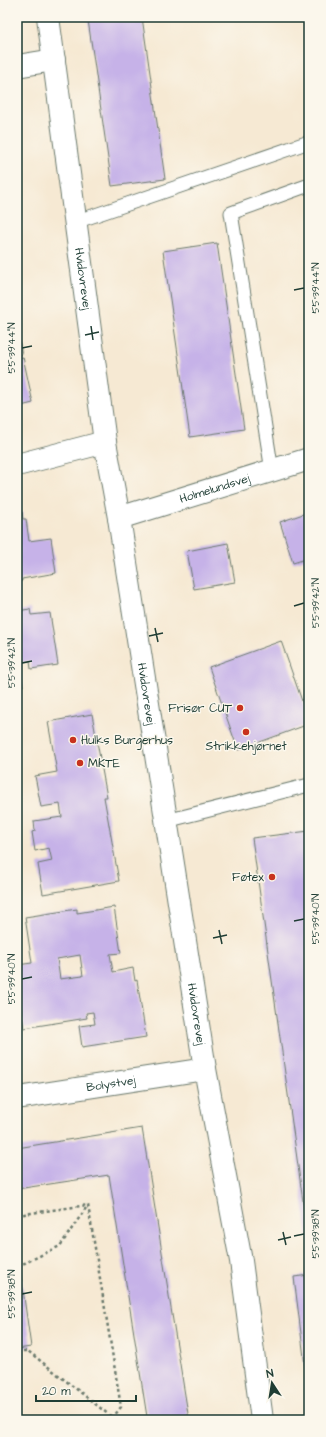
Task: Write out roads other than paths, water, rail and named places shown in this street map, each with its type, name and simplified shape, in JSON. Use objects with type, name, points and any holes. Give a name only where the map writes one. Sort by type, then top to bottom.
[{"type":"street","name":"Hvidovrevej","points":[[48,17],[105,442],[119,518],[205,1069],[241,1261],[262,1420]]},
{"type":"street","points":[[17,66],[54,60]]},
{"type":"street","points":[[17,465],[105,442]]},
{"type":"street","name":"Holmelundsvej","points":[[119,518],[309,459]]},
{"type":"street","name":"Bolystvej","points":[[17,1098],[205,1069]]},
{"type":"lane","points":[[75,222],[309,142]]},
{"type":"lane","points":[[272,471],[231,213],[309,185]]},
{"type":"lane","points":[[166,821],[309,785]]},
{"type":"place","name":"Frisør CUT","points":[[240,708]]},
{"type":"place","name":"Strikkehjørnet","points":[[246,732]]},
{"type":"place","name":"Hulks Burgerhus","points":[[73,740]]},
{"type":"place","name":"MKTE","points":[[80,763]]},
{"type":"place","name":"Føtex","points":[[272,877]]}]
